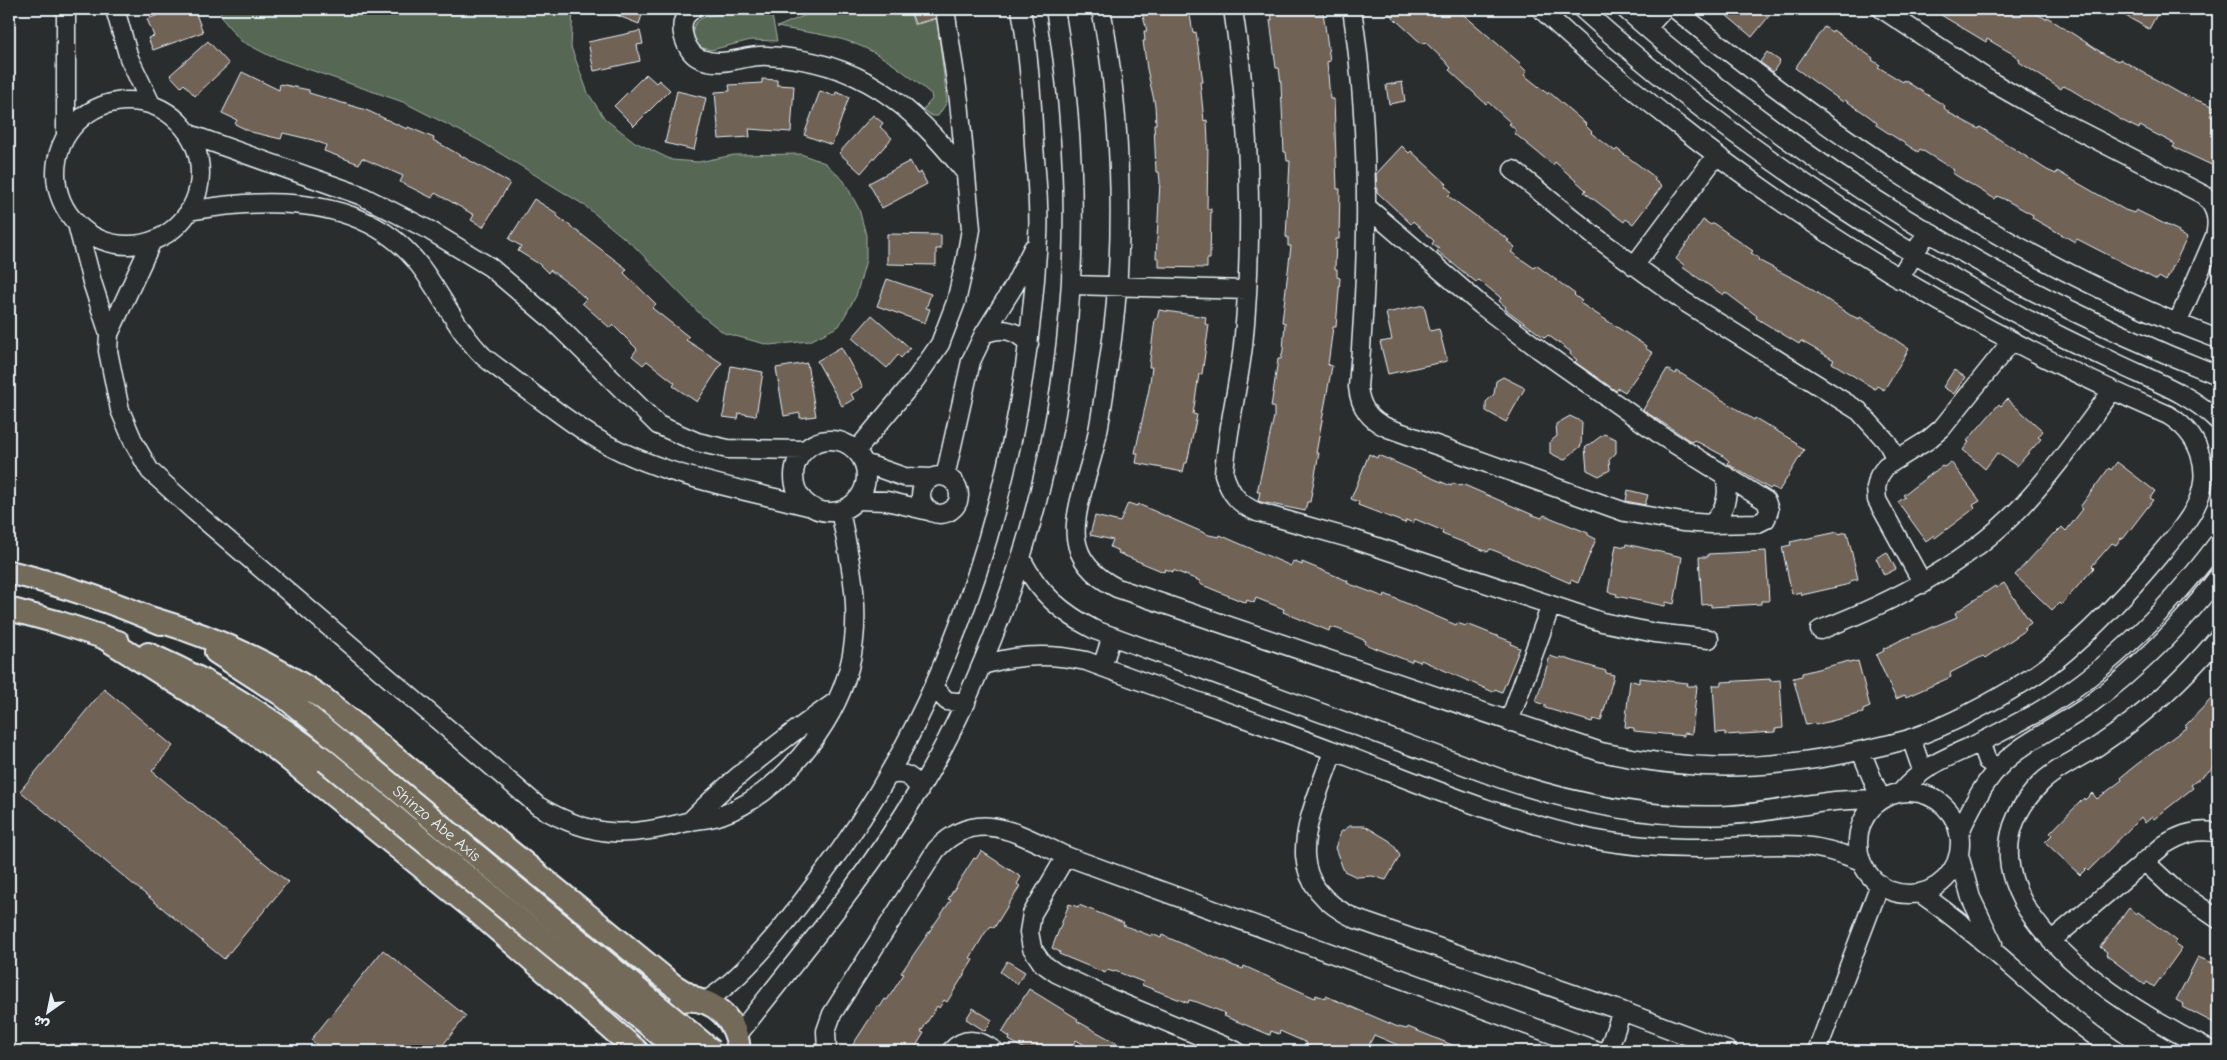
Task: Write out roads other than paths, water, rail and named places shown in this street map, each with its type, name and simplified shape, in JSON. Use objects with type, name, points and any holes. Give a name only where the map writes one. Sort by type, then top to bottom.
[{"type":"main road","name":"Shinzo Abe Axis","points":[[9,572],[60,584],[147,617],[183,633],[249,672],[288,700],[341,743],[712,1051]]},
{"type":"main road","name":"Shinzo Abe Axis","points":[[9,609],[103,637],[182,669],[220,688],[292,735],[680,1051]]},
{"type":"main road","name":"Shinzo Abe Axis","points":[[147,617],[185,628],[249,654],[292,677],[324,699],[673,985],[700,1001],[713,1006],[728,1019],[741,1045]]},
{"type":"main road","name":"Shinzo Abe Axis","points":[[103,637],[275,748],[476,911],[638,1051]]},
{"type":"main road","points":[[638,1051],[642,1033],[652,1016],[677,1001],[700,1001]]},
{"type":"street","points":[[66,9],[66,134]]},
{"type":"street","points":[[115,9],[129,58],[151,104]]},
{"type":"street","points":[[693,9],[685,17],[683,27],[685,43],[698,58],[715,64],[766,56],[814,61],[846,72],[888,93],[914,115],[965,172]]},
{"type":"street","points":[[189,211],[255,202],[307,206],[335,211],[367,223],[402,246],[420,266],[462,331],[483,356],[585,431],[618,450],[650,465],[808,506],[818,511],[840,511],[857,500],[866,482],[860,457],[940,344],[956,302],[971,229],[959,101],[945,9]]},
{"type":"street","points":[[700,1001],[723,990],[740,974],[802,903],[832,863],[890,775],[934,688],[960,625],[994,522],[1018,415],[1029,344],[1039,235],[1032,101],[1021,9]]},
{"type":"street","points":[[741,1045],[861,880],[919,791],[966,703],[983,665],[1022,560],[1041,493],[1056,424],[1066,355],[1072,285],[1074,223],[1068,100],[1055,9]]},
{"type":"street","points":[[1101,9],[1115,111],[1119,198],[1116,286],[1109,365],[1095,444],[1077,521],[1079,546],[1090,569],[1102,581],[1117,588],[1601,752],[1644,761],[1700,767],[1740,768],[1792,764],[1861,751],[1911,738],[1965,715],[2030,679],[2063,654],[2134,586],[2181,529],[2198,500],[2203,464],[2200,449],[2192,435],[2182,424],[2168,416],[2011,342],[1899,279],[1775,199],[1716,156],[1628,86],[1542,9]]},
{"type":"street","points":[[1234,9],[1246,110],[1249,170],[1247,290],[1238,385],[1225,467],[1228,487],[1235,498],[1257,512],[1365,543],[1602,622],[1655,633],[1709,639]]},
{"type":"street","points":[[1352,9],[1364,124],[1368,208],[1365,297],[1358,387],[1359,398],[1370,417],[1388,428],[1597,503],[1653,518],[1711,524],[1758,523],[1766,519],[1769,510],[1766,501],[1623,410],[1540,350],[1481,305],[1368,208]]},
{"type":"street","points":[[1582,9],[1629,52],[1768,159],[1840,208],[1984,296],[2050,331],[2183,394],[2205,407],[2218,421]]},
{"type":"street","points":[[1625,9],[1716,85],[1787,138],[1928,231],[2068,307],[2218,374]]},
{"type":"street","points":[[1647,28],[1664,9]]},
{"type":"street","points":[[1675,9],[1747,67],[1813,116],[1911,182],[2054,264],[2177,324],[2218,339]]},
{"type":"street","points":[[1882,9],[1995,84],[2118,152],[2204,195],[2212,203],[2217,219],[2215,236],[2177,324]]},
{"type":"street","points":[[77,224],[104,241],[120,244],[152,241],[179,224],[189,211],[196,196],[200,164],[189,134],[179,121],[151,104],[135,101],[103,104],[76,122],[66,134],[59,149],[56,164],[56,181],[63,204],[77,224],[92,282],[109,334]]},
{"type":"street","points":[[189,134],[360,195],[428,230],[490,267],[551,319],[658,425],[697,442],[728,449],[804,450]]},
{"type":"street","points":[[1634,266],[1716,156]]},
{"type":"street","points":[[1513,170],[1634,266],[1736,336],[1859,411],[1887,442],[1896,459]]},
{"type":"street","points":[[1899,279],[1928,231]]},
{"type":"street","points":[[939,477],[966,376],[984,334],[1014,286],[1039,235]]},
{"type":"street","points":[[152,241],[109,334],[108,351],[120,410],[134,443],[150,471],[194,511],[538,806],[569,822],[585,828],[610,833],[636,833],[721,815],[758,796],[790,769],[816,738],[836,702],[849,670],[856,636],[857,602],[840,511]]},
{"type":"street","points":[[1072,285],[1247,290]]},
{"type":"street","points":[[984,334],[998,329],[1012,331],[1029,344]]},
{"type":"street","points":[[1923,584],[1877,500],[1876,488],[1879,476],[1886,466],[1928,440],[1942,428],[2011,342]]},
{"type":"street","points":[[1820,630],[1873,610],[1923,584],[1975,548],[2022,506],[2063,458],[2112,391]]},
{"type":"street","points":[[808,506],[799,496],[794,478],[797,460],[804,450],[821,441],[831,440],[849,445],[860,457],[904,477],[939,477],[955,483],[959,494],[956,506],[952,510],[941,514],[887,501],[857,500]]},
{"type":"street","points":[[1711,524],[1726,503],[1727,485],[1725,476]]},
{"type":"street","points":[[929,511],[921,500],[921,493],[927,481],[939,477]]},
{"type":"street","points":[[1900,793],[1922,770],[1938,760],[1980,742],[2038,712],[2092,675],[2141,633],[2186,586],[2218,543]]},
{"type":"street","points":[[1022,560],[1031,578],[1059,608],[1076,620],[1112,636],[1499,778],[1589,805],[1636,812],[1682,815],[1730,815],[1776,811],[1842,799],[1881,800],[1900,793],[1913,792],[1938,801],[1955,821],[1959,834],[1959,855],[1968,891],[1979,919],[2002,957]]},
{"type":"street","points":[[1959,834],[1976,799],[1998,768],[2026,746],[2088,706],[2145,659],[2196,606],[2218,577]]},
{"type":"street","points":[[1509,722],[1551,605]]},
{"type":"street","points":[[1102,667],[1112,636]]},
{"type":"street","points":[[2212,1051],[2161,1025],[2131,1006],[2075,964],[2051,941],[2028,912],[2010,875],[2009,849],[2013,823],[2025,801],[2042,782],[2128,725],[2216,646]]},
{"type":"street","points":[[983,665],[1024,655],[1066,656],[1102,667],[1333,751],[1492,811],[1593,839],[1647,846],[1702,848],[1779,843],[1800,844],[1842,853],[1861,861]]},
{"type":"street","points":[[934,688],[947,701],[966,703]]},
{"type":"street","points":[[689,822],[720,791],[760,757],[836,702]]},
{"type":"street","points":[[1911,738],[1922,770]]},
{"type":"street","points":[[1980,742],[1988,761],[1998,768]]},
{"type":"street","points":[[1333,751],[1306,829],[1304,851],[1312,880],[1319,894],[1336,909],[1356,919],[1622,1011],[1728,1051]]},
{"type":"street","points":[[1861,751],[1881,800]]},
{"type":"street","points":[[890,775],[902,773],[908,776],[917,785],[919,791]]},
{"type":"street","points":[[1881,800],[1865,816],[1858,844],[1861,861],[1872,878],[1880,884],[1899,892],[1920,893],[1934,888],[1945,880],[1954,868],[1959,855]]},
{"type":"street","points":[[827,1051],[826,1031],[832,1014],[936,850],[957,831],[973,826],[997,827],[1066,856],[1600,1051],[1622,1011]]},
{"type":"street","points":[[2051,941],[2144,861],[2178,836],[2194,831],[2218,833]]},
{"type":"street","points":[[1066,856],[1032,914],[1029,932],[1032,948],[1042,963],[1056,973],[1107,997],[1236,1051]]},
{"type":"street","points":[[2144,861],[2174,889],[2218,919]]},
{"type":"street","points":[[1817,1051],[1880,884]]},
{"type":"street","points":[[1920,893],[1963,923],[2045,998],[2116,1051]]},
{"type":"street","points":[[951,1051],[957,1045],[967,1041],[978,1041],[995,1051]]}]
